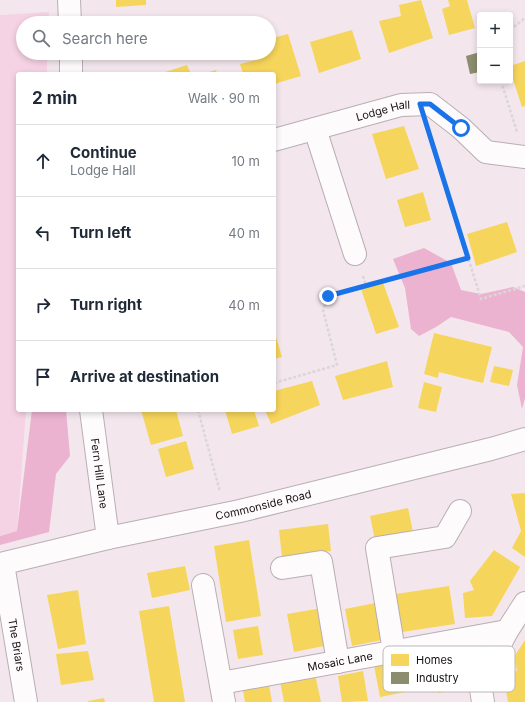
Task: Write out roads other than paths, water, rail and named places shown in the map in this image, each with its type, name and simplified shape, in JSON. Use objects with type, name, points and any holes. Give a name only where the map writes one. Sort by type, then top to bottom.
[{"type":"street","points":[[69,0],[70,16]]},
{"type":"street","points":[[71,60],[71,72]]},
{"type":"street","name":"Lodge Hall","points":[[276,139],[400,105],[430,104],[461,128],[486,152],[525,157]]},
{"type":"street","points":[[315,129],[355,254]]},
{"type":"street","name":"Fern Hill Lane","points":[[91,412],[108,538]]},
{"type":"street","name":"Commonside Road","points":[[1,564],[108,538],[225,514],[491,449],[525,439]]},
{"type":"street","points":[[393,646],[377,548],[445,537],[460,511]]},
{"type":"street","points":[[282,568],[321,562],[338,662]]},
{"type":"street","name":"The Briars","points":[[1,564],[26,702]]},
{"type":"street","points":[[203,585],[222,692]]},
{"type":"street","points":[[499,646],[525,603]]},
{"type":"street","name":"Mosaic Lane","points":[[422,646],[507,631]]},
{"type":"street","name":"Mosaic Lane","points":[[222,692],[338,662],[383,653]]},
{"type":"street","points":[[481,692],[483,702]]}]
